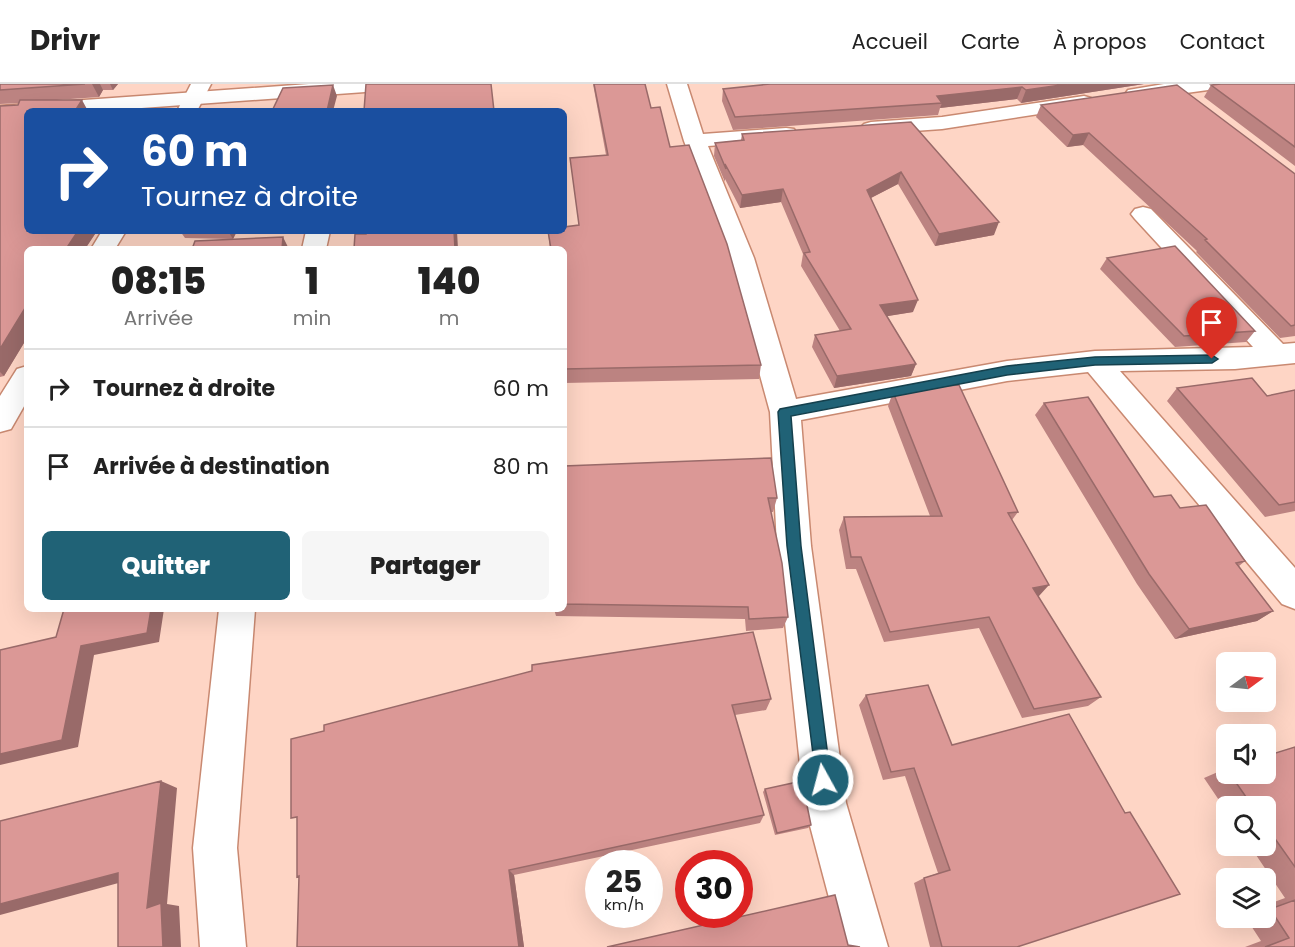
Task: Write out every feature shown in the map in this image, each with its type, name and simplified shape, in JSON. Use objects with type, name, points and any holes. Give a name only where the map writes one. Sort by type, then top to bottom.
[{"type":"street","points":[[52,108],[194,97],[360,97],[393,84]]},
{"type":"street","points":[[677,84],[695,141],[741,258],[785,412],[794,546],[825,803],[865,947]]},
{"type":"street","points":[[848,130],[942,123],[1111,98],[1172,86],[1208,84]]},
{"type":"street","points":[[1172,86],[1203,109]]},
{"type":"street","points":[[0,112],[24,110]]},
{"type":"street","points":[[695,141],[801,133]]},
{"type":"street","points":[[1143,214],[1286,354]]},
{"type":"street","points":[[785,412],[1007,370],[1095,361],[1235,359],[1286,354]]},
{"type":"street","points":[[1095,361],[1295,593]]},
{"type":"street","points":[[3,411],[24,380]]},
{"type":"street","points":[[223,947],[215,848],[237,612]]},
{"type":"building","points":[[0,84],[85,84],[0,90]]},
{"type":"building","points":[[366,84],[491,84],[494,108],[364,108]]},
{"type":"building","points":[[594,84],[645,84],[651,108],[660,107],[670,147],[689,145],[727,244],[761,365],[567,369],[567,246],[550,246],[548,234],[567,234],[567,227],[579,225],[570,158],[608,155]]},
{"type":"building","points":[[770,84],[1068,84],[1026,90],[1022,87],[937,96],[942,103],[735,117],[723,89]]},
{"type":"building","points":[[1295,84],[1295,147],[1211,85]]},
{"type":"building","points":[[333,85],[328,108],[273,108],[283,88]]},
{"type":"building","points":[[1177,85],[1295,174],[1295,325],[1291,326],[1205,240],[1207,239],[1089,133],[1073,135],[1041,105]]},
{"type":"building","points":[[20,100],[82,100],[77,108],[24,108],[24,234],[76,234],[68,246],[24,246],[24,310],[0,349],[0,106],[18,105]]},
{"type":"building","points":[[911,122],[999,222],[939,234],[901,172],[867,190],[918,300],[880,305],[916,364],[837,376],[815,335],[851,329],[804,253],[810,252],[783,189],[742,195],[725,164],[726,169],[715,143],[744,140],[742,134]]},
{"type":"building","points":[[355,234],[454,234],[455,246],[354,246]]},
{"type":"building","points":[[283,237],[282,246],[193,246],[195,241]]},
{"type":"building","points":[[1175,246],[1255,331],[1184,336],[1107,258]]},
{"type":"building","points":[[1252,378],[1267,396],[1295,390],[1295,502],[1279,505],[1177,388]]},
{"type":"building","points":[[931,385],[932,387],[959,385],[1018,512],[1008,513],[1049,585],[1033,588],[1101,697],[1034,709],[989,617],[890,632],[861,557],[851,557],[844,517],[942,516],[893,392]]},
{"type":"building","points":[[1088,397],[1154,497],[1171,495],[1180,508],[1206,505],[1245,561],[1236,563],[1273,611],[1189,629],[1149,574],[1044,403]]},
{"type":"building","points":[[771,458],[777,498],[768,498],[782,563],[788,617],[749,619],[748,607],[567,604],[567,466]]},
{"type":"building","points":[[63,612],[150,612],[147,633],[81,646],[62,740],[0,754],[0,650],[56,637]]},
{"type":"building","points":[[753,632],[771,699],[732,705],[764,815],[602,850],[585,850],[585,854],[509,870],[519,947],[297,947],[299,876],[297,877],[297,817],[291,818],[291,739],[324,731],[324,725],[532,671],[532,665]]},
{"type":"building","points":[[928,685],[952,745],[1069,714],[1125,813],[1130,812],[1180,894],[1017,947],[942,947],[924,878],[950,870],[914,768],[891,772],[866,695]]},
{"type":"building","points":[[1295,747],[1295,867],[1276,840],[1276,796],[1245,796],[1237,784],[1276,784],[1276,753]]},
{"type":"building","points":[[161,781],[147,908],[161,903],[163,947],[118,947],[118,873],[0,904],[0,821]]},
{"type":"building","points":[[802,781],[811,825],[777,833],[765,789]]},
{"type":"building","points":[[835,895],[848,945],[860,947],[607,947],[690,928],[753,928],[753,914]]},
{"type":"building","points":[[1295,900],[1295,947],[1265,947],[1289,938],[1276,918],[1276,907]]},
{"type":"route","points":[[823,780],[794,546],[785,412],[1007,370],[1095,361],[1212,359]]}]
